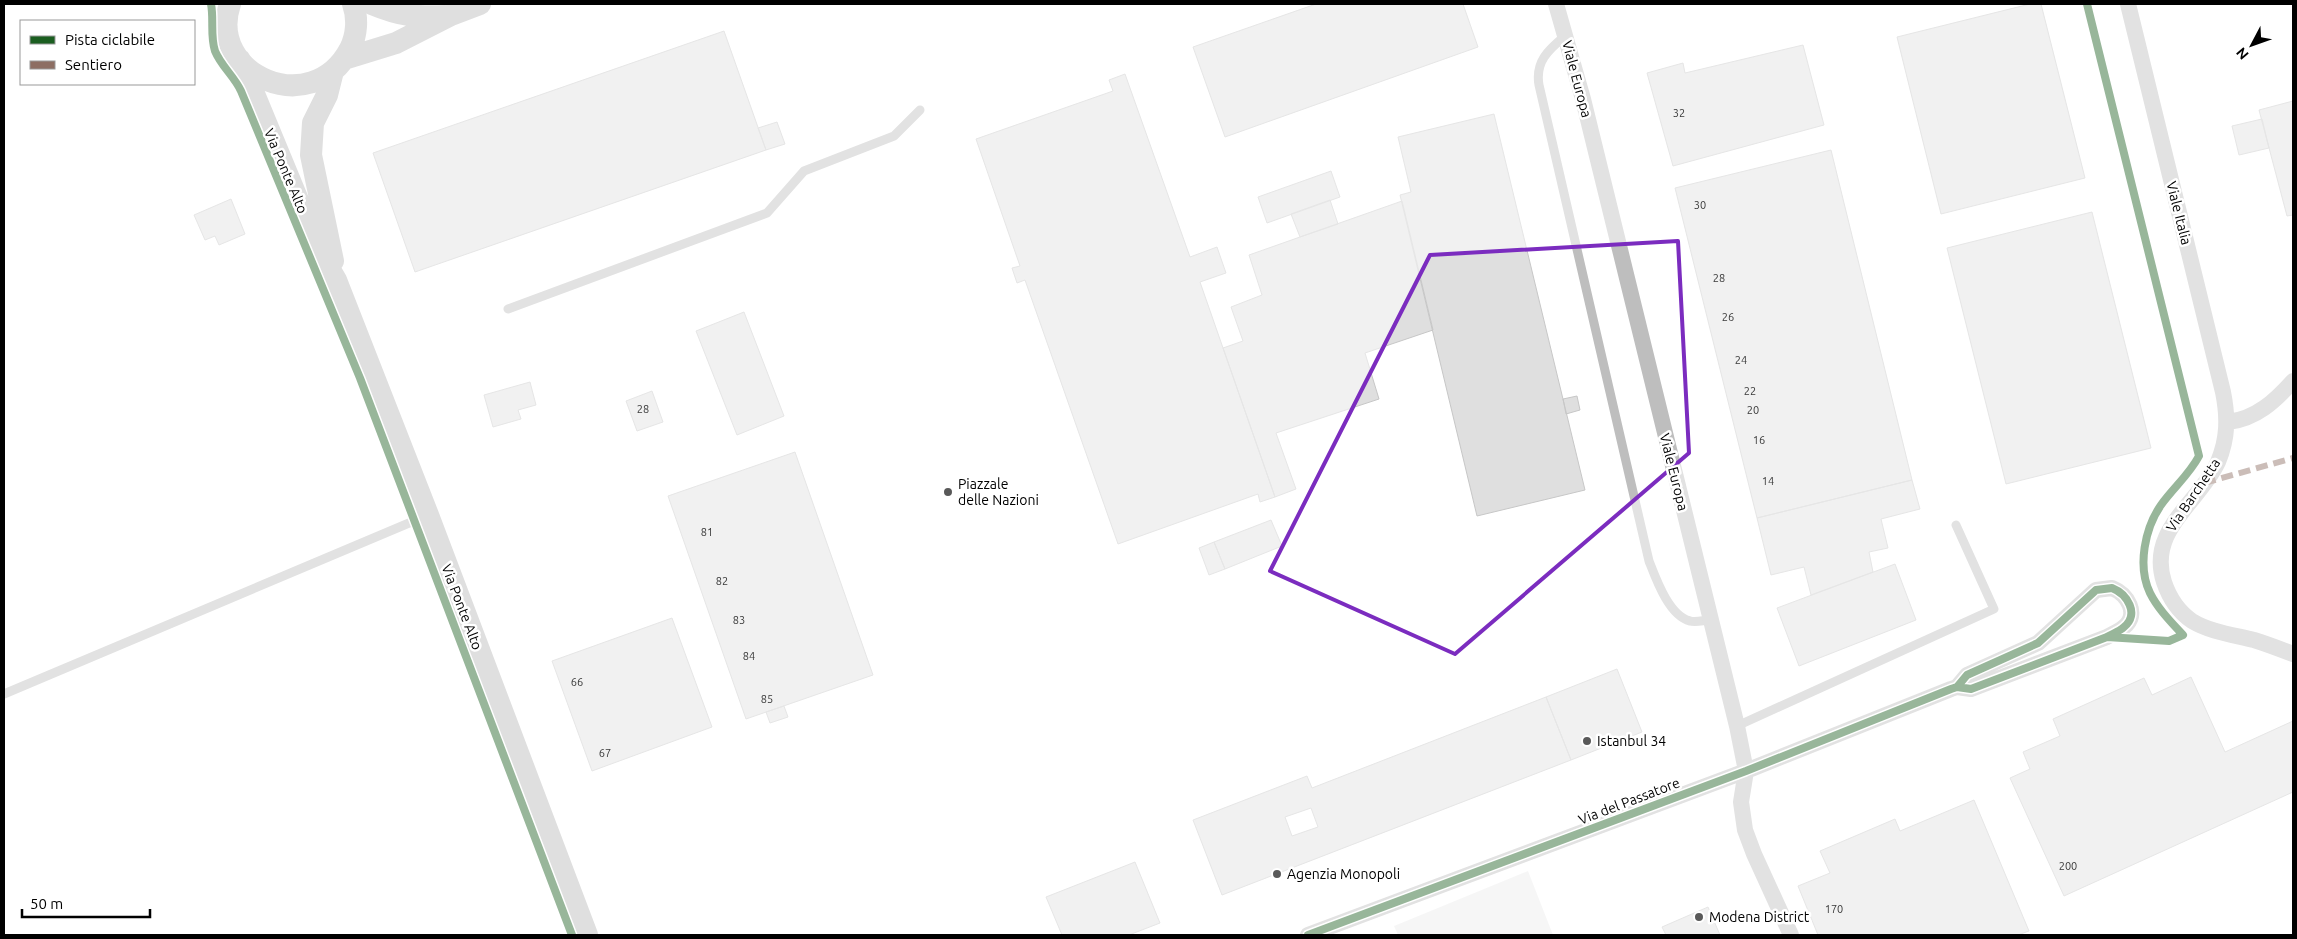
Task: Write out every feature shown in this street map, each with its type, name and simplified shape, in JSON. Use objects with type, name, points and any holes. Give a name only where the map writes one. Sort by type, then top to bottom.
[{"type":"main road","name":"Via Ponte Alto","points":[[336,280],[331,245],[311,155],[313,123],[339,65],[353,44],[356,26],[353,4]]},
{"type":"main road","points":[[372,4],[390,12],[412,17],[451,15]]},
{"type":"main road","points":[[240,60],[255,75],[274,84],[295,86],[315,82],[339,65],[396,43],[451,15],[480,4]]},
{"type":"main road","name":"Via Ponte Alto","points":[[228,6],[227,28],[231,45],[240,60],[319,251],[336,280],[428,515],[587,935]]},
{"type":"street","name":"Viale Europa","points":[[1556,4],[1583,99],[1736,726],[1746,770],[1741,802],[1746,830],[1754,854],[1791,935]]},
{"type":"street","name":"Viale Italia","points":[[2128,4],[2228,422]]},
{"type":"street","points":[[2228,422],[2239,420],[2266,408],[2293,381]]},
{"type":"street","name":"Via Barchetta","points":[[2228,422],[2224,444],[2216,465],[2178,515],[2166,537],[2160,562],[2162,577],[2170,597],[2193,621],[2214,630],[2257,641],[2293,654]]},
{"type":"street","name":"Via del Passatore","points":[[1308,935],[1746,770],[1957,687],[1967,675],[2038,643],[2096,590],[2112,588],[2126,596],[2130,603],[2130,619],[2126,626],[2107,637],[1971,689],[1957,687]]},
{"type":"lane","points":[[1565,36],[1543,57],[1537,75],[1649,561],[1664,596],[1677,613],[1684,619],[1692,622],[1710,620]]},
{"type":"lane","points":[[508,309],[767,213],[804,171],[894,136],[920,110]]},
{"type":"lane","points":[[4,694],[428,515]]},
{"type":"lane","points":[[1736,726],[1994,609],[1956,525]]},
{"type":"highlighted area","points":[[1678,241],[1689,453],[1455,654],[1270,571],[1430,255]]},
{"type":"shaded area","points":[[1528,871],[1553,935],[1398,935],[1394,926]]},
{"type":"building","points":[[1316,4],[1463,4],[1478,47],[1225,137],[1193,47]]},
{"type":"building","points":[[2030,4],[2041,4],[2085,178],[1941,214],[1897,37]]},
{"type":"building","points":[[724,31],[766,150],[415,272],[373,153]]},
{"type":"building","points":[[1803,45],[1824,125],[1673,166],[1647,73],[1683,63],[1685,73]]},
{"type":"building","points":[[1125,74],[1190,257],[1217,247],[1226,273],[1200,282],[1275,497],[1260,502],[1258,494],[1118,544],[1025,280],[1017,283],[1012,268],[1020,266],[976,139],[1113,91],[1109,80]]},
{"type":"building","points":[[2293,101],[2293,215],[2287,216],[2259,110]]},
{"type":"building","points":[[1494,114],[1585,490],[1477,516],[1400,195],[1411,192],[1398,137]]},
{"type":"building","points":[[2262,119],[2269,148],[2239,155],[2232,126]]},
{"type":"building","points":[[777,122],[785,144],[766,150],[758,128]]},
{"type":"building","points":[[1831,150],[1912,480],[1757,518],[1675,188]]},
{"type":"building","points":[[1331,171],[1340,197],[1267,223],[1258,197]]},
{"type":"building","points":[[231,199],[245,234],[219,245],[215,236],[205,240],[194,215]]},
{"type":"building","points":[[1330,200],[1338,224],[1300,237],[1291,214]]},
{"type":"building","points":[[1402,201],[1433,330],[1365,353],[1379,399],[1276,433],[1296,489],[1275,497],[1223,348],[1243,341],[1231,307],[1262,295],[1249,255]]},
{"type":"building","points":[[2092,212],[2151,448],[2006,484],[1947,248]]},
{"type":"building","points":[[744,312],[784,416],[737,435],[696,331]]},
{"type":"building","points":[[530,382],[536,405],[518,410],[521,419],[493,427],[484,395]]},
{"type":"building","points":[[652,391],[663,422],[637,431],[626,401]]},
{"type":"building","points":[[1577,396],[1580,410],[1566,414],[1563,399]]},
{"type":"building","points":[[795,452],[873,675],[746,719],[668,496]]},
{"type":"building","points":[[1912,480],[1920,509],[1881,519],[1888,548],[1869,552],[1873,572],[1811,595],[1804,567],[1771,575],[1757,518]]},
{"type":"building","points":[[1271,520],[1282,546],[1225,569],[1214,542]]},
{"type":"building","points":[[1214,542],[1225,569],[1209,575],[1199,548]]},
{"type":"building","points":[[1895,564],[1916,620],[1799,666],[1777,608]]},
{"type":"building","points":[[672,618],[712,727],[592,771],[552,661]]},
{"type":"building","points":[[1617,669],[1642,732],[1571,760],[1546,697]]},
{"type":"building","points":[[2191,677],[2225,752],[2293,721],[2293,792],[2064,896],[2010,778],[2030,769],[2023,752],[2060,736],[2053,719],[2144,678],[2152,695]]},
{"type":"building","points":[[1546,697],[1571,760],[1222,895],[1193,820],[1307,776],[1312,788]],"holes":[[[1311,808],[1318,827],[1292,836],[1285,817]]]},
{"type":"building","points":[[784,706],[788,717],[770,723],[766,712]]},
{"type":"building","points":[[1974,800],[2029,931],[2018,935],[1818,935],[1798,886],[1830,873],[1820,851],[1895,819],[1900,831]]},
{"type":"building","points":[[1135,862],[1160,923],[1129,935],[1062,935],[1046,897]]},
{"type":"building","name":"Modena District","points":[[1708,907],[1720,935],[1666,935],[1662,927]]},
{"type":"marked path","points":[[2204,483],[2293,458]]},
{"type":"cycle path","points":[[211,4],[215,51],[241,91],[360,378],[572,935]]},
{"type":"cycle path","points":[[2087,4],[2199,456],[2155,514],[2147,536],[2144,559],[2146,582],[2153,599],[2183,635],[2169,641],[2107,637]]},
{"type":"cycle path","points":[[1308,935],[1746,771],[1951,689],[1957,687],[1971,689],[2107,637],[2129,622],[2131,616],[2130,605],[2122,595],[2112,588],[2096,590],[2038,643],[1967,675],[1957,687]]},
{"type":"place","name":"Piazzale delle Nazioni","points":[[948,492]]},
{"type":"place","name":"Istanbul 34","points":[[1587,741]]},
{"type":"place","name":"Agenzia Monopoli","points":[[1277,874]]},
{"type":"place","name":"Modena District","points":[[1699,917]]}]
